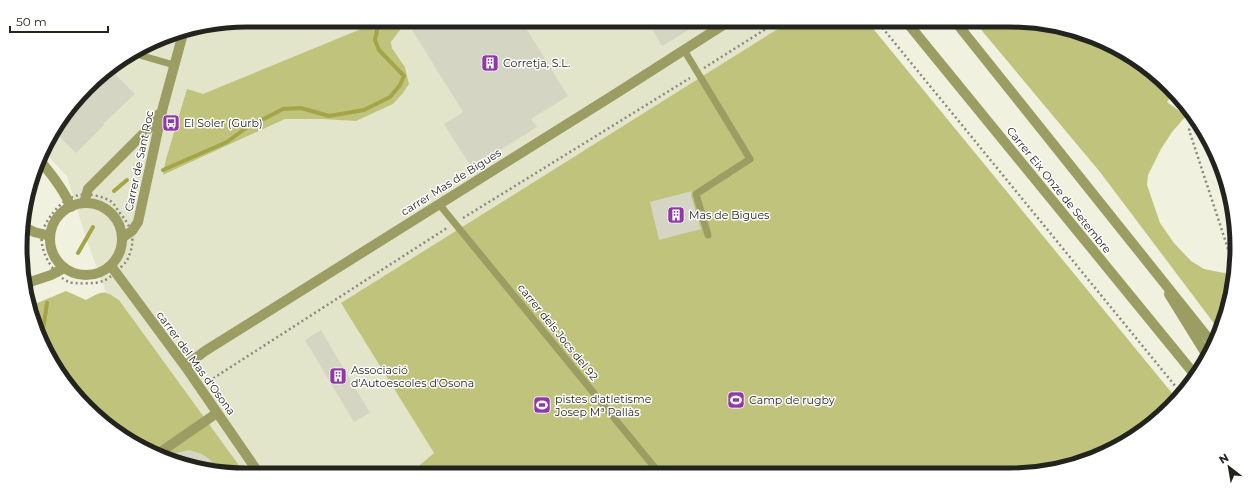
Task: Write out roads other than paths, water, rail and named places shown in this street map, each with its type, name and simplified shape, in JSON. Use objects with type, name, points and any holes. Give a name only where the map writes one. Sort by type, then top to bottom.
[{"type":"street","name":"carrer Mas de Bigues","points":[[185,366],[205,351],[720,27]]},
{"type":"street","name":"Carrer Eix Onze de Setembre","points":[[911,27],[1192,371]]},
{"type":"street","points":[[960,27],[1210,339]]},
{"type":"street","name":"Carrer de Sant Roc","points":[[122,238],[132,231],[138,222],[163,107],[182,38]]},
{"type":"street","name":"Carrer de Sant Roc","points":[[85,199],[88,189],[155,122],[163,107]]},
{"type":"street","points":[[43,165],[54,176],[69,203]]},
{"type":"street","points":[[30,282],[52,275],[60,270],[88,275],[98,274],[113,269],[115,261],[121,250],[122,238],[120,225],[113,215],[108,210],[85,199],[69,203],[46,235]]},
{"type":"street","points":[[28,229],[46,235],[60,270]]},
{"type":"street","name":"carrer del Mas d'Osona","points":[[113,269],[185,366],[255,468]]},
{"type":"street","points":[[1154,270],[1204,351]]},
{"type":"street","points":[[163,451],[217,413]]},
{"type":"lane","points":[[684,50],[750,159],[696,194],[708,235]]},
{"type":"lane","points":[[140,55],[174,65]]},
{"type":"lane","name":"carrer dels Jocs del 92","points":[[439,204],[655,468]]},
{"type":"waterway","points":[[163,170],[227,142],[246,128],[283,109],[301,108],[329,116],[364,110],[390,97],[400,85],[404,76],[379,50],[375,40],[378,27]]},
{"type":"waterway","points":[[114,191],[127,180]]},
{"type":"waterway","points":[[78,253],[93,227]]},
{"type":"waterway","points":[[43,329],[47,303]]},
{"type":"place","name":"Corretja, S.L.","points":[[490,63]]},
{"type":"place","name":"El Soler (Gurb)","points":[[171,123]]},
{"type":"place","name":"Mas de Bigues","points":[[676,215]]},
{"type":"place","name":"Associació d'Autoescoles d'Osona","points":[[338,376]]},
{"type":"place","name":"Camp de rugby","points":[[736,400]]},
{"type":"place","name":"pistes d'atletisme Josep Mª Pallàs","points":[[542,405]]}]
